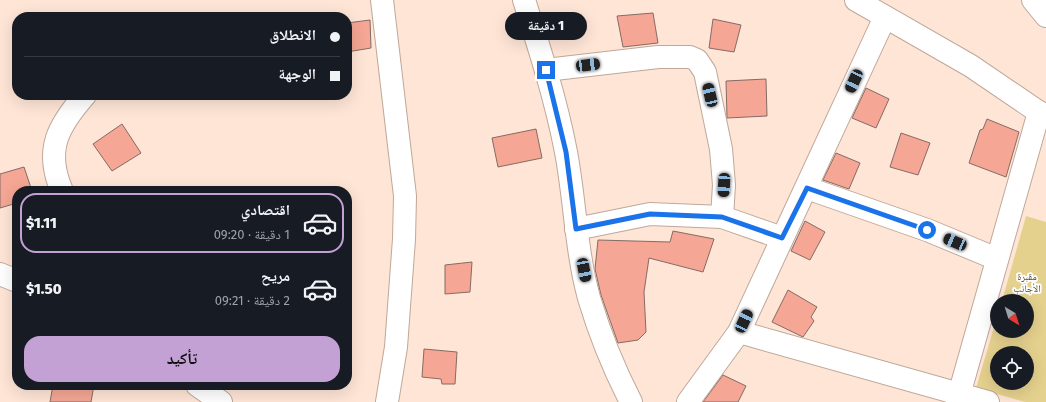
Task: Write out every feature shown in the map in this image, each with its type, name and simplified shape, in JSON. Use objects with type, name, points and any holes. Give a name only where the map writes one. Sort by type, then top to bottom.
[{"type":"street","points":[[382,0],[405,196],[397,332],[388,402]]},
{"type":"street","points":[[524,0],[546,70],[566,152],[576,229],[589,298],[612,366],[631,402]]},
{"type":"street","points":[[856,0],[971,66],[1042,114],[997,260],[958,398]]},
{"type":"street","points":[[1033,0],[1046,16]]},
{"type":"street","points":[[688,402],[739,332],[885,17]]},
{"type":"street","points":[[546,70],[658,57],[690,57],[697,60],[705,72],[721,149],[724,185],[722,217]]},
{"type":"street","points":[[60,186],[56,178],[53,163],[56,136],[68,114],[81,100]]},
{"type":"street","points":[[807,188],[927,230],[997,260]]},
{"type":"street","points":[[576,229],[650,214],[722,217],[782,238]]},
{"type":"street","points":[[0,274],[12,279]]},
{"type":"street","points":[[739,332],[958,398],[988,402]]},
{"type":"street","points":[[204,390],[221,402]]},
{"type":"green space","name":"مقبرة الأجانب","points":[[1026,216],[1046,222],[1046,402],[1025,402],[976,388],[991,338],[1034,338],[1034,294],[1004,294]]},
{"type":"building","points":[[653,13],[658,43],[623,47],[617,16]]},
{"type":"building","points":[[713,19],[741,25],[734,52],[709,48]]},
{"type":"building","points":[[370,20],[371,48],[352,51],[352,22]]},
{"type":"building","points":[[766,79],[767,116],[727,118],[726,81]]},
{"type":"building","points":[[866,88],[889,99],[876,128],[852,118]]},
{"type":"building","points":[[987,119],[1019,132],[1006,177],[969,163],[980,130],[983,129]]},
{"type":"building","points":[[122,124],[141,153],[112,171],[93,144]]},
{"type":"building","points":[[536,129],[542,158],[498,167],[492,138]]},
{"type":"building","points":[[901,133],[930,143],[918,175],[890,167]]},
{"type":"building","points":[[836,153],[860,163],[849,189],[823,180]]},
{"type":"building","points":[[24,167],[30,186],[12,186],[12,204],[0,208],[0,174]]},
{"type":"building","points":[[805,221],[825,232],[810,260],[791,251]]},
{"type":"building","points":[[673,231],[714,239],[703,272],[649,258],[644,292],[646,332],[638,340],[618,343],[601,295],[595,269],[598,240],[670,242]]},
{"type":"building","points":[[472,262],[470,292],[445,294],[445,265]]},
{"type":"building","points":[[788,290],[817,307],[811,317],[814,321],[803,337],[772,322]]},
{"type":"building","points":[[424,349],[457,352],[455,384],[442,384],[441,379],[422,377]]},
{"type":"building","points":[[723,375],[746,386],[738,402],[703,402]]},
{"type":"building","points":[[52,390],[93,390],[91,402],[50,402]]},
{"type":"route","points":[[546,70],[566,152],[576,229],[650,214],[722,217],[782,238],[807,188],[927,230]]}]
